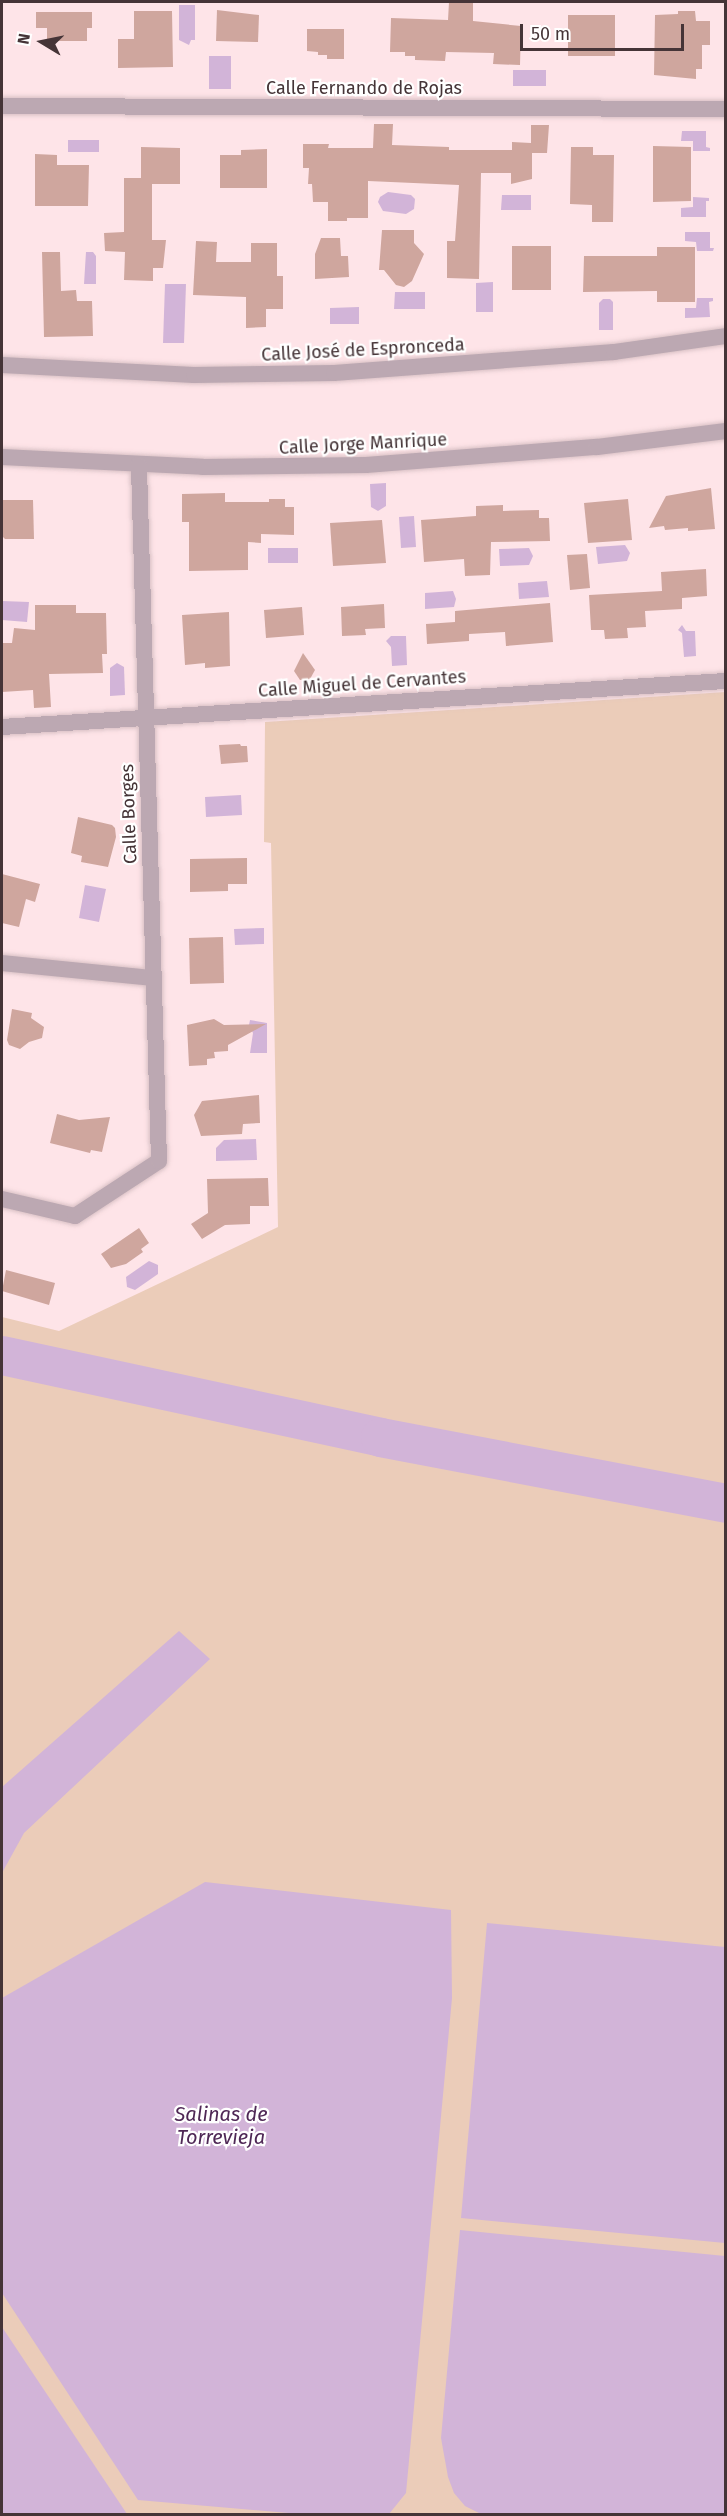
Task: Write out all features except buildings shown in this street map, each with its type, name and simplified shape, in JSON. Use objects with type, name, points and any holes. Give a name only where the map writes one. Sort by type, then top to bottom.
[{"type":"street","name":"Calle Fernando de Rojas","points":[[2,106],[726,109]]},
{"type":"street","name":"Calle José de Espronceda","points":[[2,365],[194,375],[334,373],[614,352],[726,336]]},
{"type":"street","name":"Calle Jorge Manrique","points":[[2,457],[139,465],[268,467],[366,465],[597,447],[726,431]]},
{"type":"street","name":"Calle Borges","points":[[2,1199],[75,1216],[159,1161],[139,465]]},
{"type":"street","name":"Calle Miguel de Cervantes","points":[[2,727],[726,681]]},
{"type":"street","points":[[2,963],[153,978]]},
{"type":"shaded area","points":[[725,692],[725,2514],[2,2514],[2,1317],[59,1331],[278,1227],[271,843],[264,842],[265,722]]},
{"type":"water","points":[[179,5],[195,5],[195,40],[191,40],[189,45],[179,40]]},
{"type":"water","points":[[209,56],[231,56],[231,89],[209,89]]},
{"type":"water","points":[[513,70],[546,70],[546,86],[513,86]]},
{"type":"water","points":[[682,131],[706,131],[706,147],[710,148],[710,151],[693,151],[693,141],[681,141]]},
{"type":"water","points":[[68,140],[99,140],[99,152],[68,152]]},
{"type":"water","points":[[388,192],[411,195],[415,199],[414,209],[406,214],[383,211],[378,202],[380,197]]},
{"type":"water","points":[[502,195],[531,195],[531,210],[501,210]]},
{"type":"water","points":[[693,197],[709,198],[709,201],[706,201],[706,217],[681,217],[681,208],[693,207]]},
{"type":"water","points":[[685,232],[710,232],[710,248],[714,248],[713,251],[697,251],[696,242],[685,241]]},
{"type":"water","points":[[86,252],[93,252],[96,256],[96,284],[84,284]]},
{"type":"water","points":[[493,282],[493,312],[476,312],[476,283]]},
{"type":"water","points":[[165,284],[186,284],[184,343],[163,343]]},
{"type":"water","points":[[395,292],[425,292],[425,309],[394,309]]},
{"type":"water","points":[[697,298],[713,298],[713,301],[709,302],[710,317],[685,318],[685,308],[696,308]]},
{"type":"water","points":[[603,299],[610,299],[613,302],[613,330],[599,330],[599,303]]},
{"type":"water","points":[[359,307],[359,324],[330,324],[330,308]]},
{"type":"water","points":[[386,483],[386,506],[378,511],[371,507],[370,484]]},
{"type":"water","points":[[414,516],[416,547],[401,548],[399,517]]},
{"type":"water","points":[[625,545],[630,553],[627,561],[598,564],[596,547]]},
{"type":"water","points":[[268,548],[298,548],[298,563],[268,563]]},
{"type":"water","points":[[529,548],[533,556],[529,565],[500,566],[499,549]]},
{"type":"water","points":[[547,581],[549,597],[519,599],[518,583]]},
{"type":"water","points":[[453,591],[456,599],[454,607],[425,609],[425,593]]},
{"type":"water","points":[[2,601],[29,602],[27,622],[2,620]]},
{"type":"water","points":[[682,625],[686,631],[695,631],[696,656],[684,657],[682,633],[678,630]]},
{"type":"water","points":[[391,636],[406,636],[407,665],[392,666],[391,647],[386,641]]},
{"type":"water","points":[[117,663],[124,667],[125,695],[110,696],[110,668]]},
{"type":"water","points":[[241,795],[242,815],[206,817],[205,797]]},
{"type":"water","points":[[85,885],[106,889],[99,922],[79,918]]},
{"type":"water","points":[[264,928],[264,944],[235,945],[234,929]]},
{"type":"water","points":[[250,1020],[267,1023],[267,1053],[250,1053],[253,1033],[249,1025]]},
{"type":"water","points":[[256,1139],[257,1160],[216,1161],[216,1148],[224,1140]]},
{"type":"water","points":[[149,1261],[158,1265],[158,1274],[135,1290],[127,1287],[126,1277]]},
{"type":"water","points":[[179,1631],[210,1659],[24,1833],[2,1873],[2,1787]]},
{"type":"water","name":"Salinas de Torrevieja","points":[[205,1882],[451,1910],[452,1998],[406,2493],[389,2514],[300,2514],[138,2500],[2,2293],[2,1998]]},
{"type":"water","points":[[487,1923],[725,1947],[725,2243],[461,2218]]},
{"type":"water","points":[[460,2230],[725,2256],[725,2514],[495,2514],[479,2513],[465,2506],[454,2493],[448,2477],[441,2438]]},
{"type":"water","points":[[2,2327],[127,2514],[2,2514]]},
{"type":"waterway","points":[[2,1355],[380,1437],[726,1503]]}]
